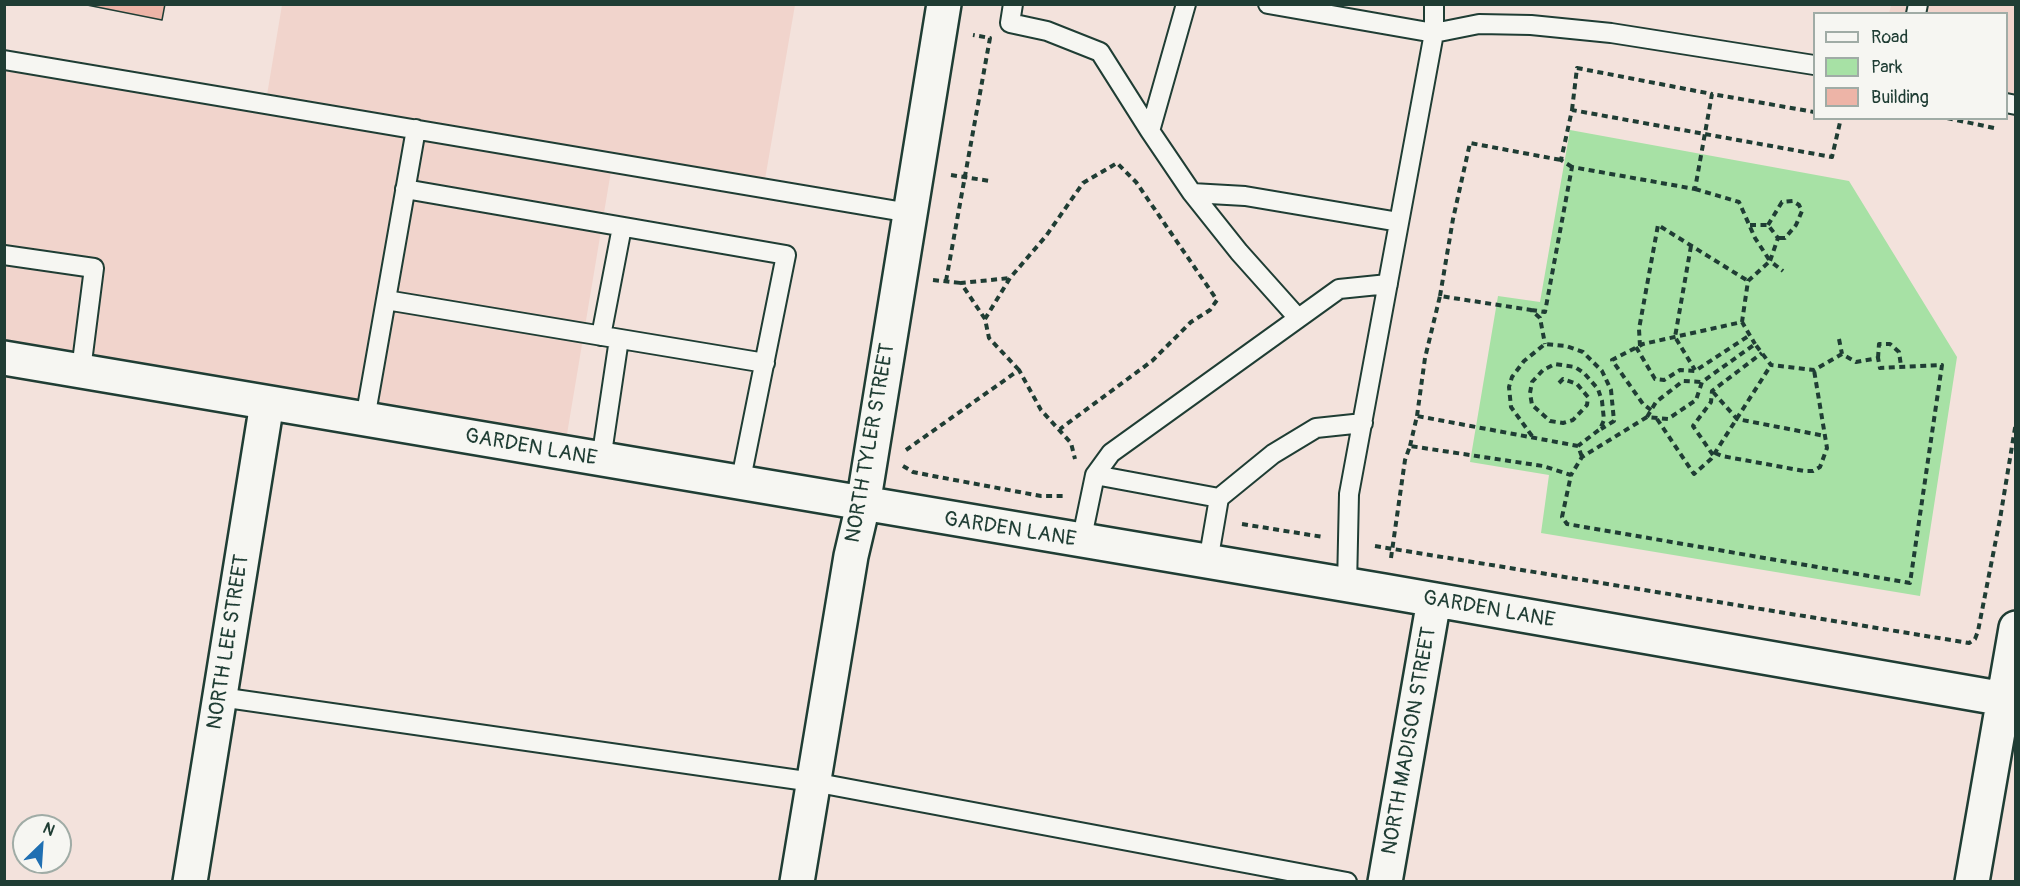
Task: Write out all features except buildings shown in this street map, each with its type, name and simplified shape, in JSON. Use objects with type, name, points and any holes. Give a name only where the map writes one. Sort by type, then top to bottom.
[{"type":"street","name":"NORTH TYLER STREET","points":[[797,882],[852,556],[863,505],[944,4]]},
{"type":"street","name":"GARDEN LANE","points":[[4,358],[1081,542],[1384,591],[2010,700]]},
{"type":"street","name":"NORTH LEE STREET","points":[[190,882],[267,403]]},
{"type":"street","name":"NORTH MADISON STREET","points":[[1385,882],[1434,600]]},
{"type":"street","points":[[1972,882],[2010,700],[2016,628]]},
{"type":"lane","points":[[1013,4],[1010,23],[1047,31],[1101,52],[1192,193],[1239,252],[1298,318]]},
{"type":"lane","points":[[1150,131],[1186,4]]},
{"type":"lane","points":[[1268,4],[1434,33],[1479,24],[1531,25],[1611,33],[1813,65]]},
{"type":"lane","points":[[1347,586],[1349,494],[1434,33],[1434,4]]},
{"type":"lane","points":[[4,60],[910,213]]},
{"type":"lane","points":[[365,419],[416,129]]},
{"type":"lane","points":[[405,189],[786,255],[740,484]]},
{"type":"lane","points":[[1192,193],[1245,196],[1399,222]]},
{"type":"lane","points":[[601,336],[622,227]]},
{"type":"lane","points":[[4,255],[94,268],[81,370]]},
{"type":"lane","points":[[1081,542],[1095,475],[1111,453],[1339,289],[1388,284]]},
{"type":"lane","points":[[386,300],[765,363]]},
{"type":"lane","points":[[601,460],[619,339]]},
{"type":"lane","points":[[1208,562],[1219,498],[1273,454],[1316,428],[1362,423]]},
{"type":"lane","points":[[1095,475],[1219,498]]},
{"type":"lane","points":[[220,697],[813,782],[1347,882]]},
{"type":"path","points":[[946,281],[990,38],[968,35]]},
{"type":"path","points":[[1561,160],[1572,110],[1577,68],[1813,112]]},
{"type":"path","points":[[1695,189],[1712,94]]},
{"type":"path","points":[[1572,110],[1832,157],[1840,120]]},
{"type":"path","points":[[1956,120],[1999,130]]},
{"type":"path","points":[[1384,591],[1394,548],[1405,460],[1417,416],[1425,358],[1440,296],[1453,219],[1470,143],[1561,160],[1572,168],[1695,189],[1739,202],[1770,261],[1783,271]]},
{"type":"path","points":[[985,319],[1010,278],[1046,236],[1083,183],[1117,163],[1136,182],[1217,300],[1210,310],[1191,322],[1152,361],[1060,429]]},
{"type":"path","points":[[1440,296],[1545,312],[1572,168]]},
{"type":"path","points":[[917,171],[990,181]]},
{"type":"path","points":[[1768,225],[1782,202],[1793,201],[1802,211],[1796,225],[1785,238],[1778,238]]},
{"type":"path","points":[[1748,281],[1658,225],[1639,329],[1638,347],[1655,379],[1664,380],[1680,370],[1695,371],[1750,335]]},
{"type":"path","points":[[1750,225],[1768,225]]},
{"type":"path","points":[[1768,225],[1778,238]]},
{"type":"path","points":[[1778,238],[1770,261],[1748,281],[1742,322],[1771,365],[1814,370],[1842,354]]},
{"type":"path","points":[[1691,246],[1675,337],[1695,371]]},
{"type":"path","points":[[1010,278],[961,283],[985,319],[989,338],[1018,370]]},
{"type":"path","points":[[1531,310],[1540,318],[1545,344]]},
{"type":"path","points":[[1651,410],[1643,404],[1612,360],[1638,347],[1742,322]]},
{"type":"path","points":[[1839,339],[1842,354],[1856,362],[1878,358]]},
{"type":"path","points":[[1417,416],[1578,446],[1614,421],[1611,390],[1602,372],[1583,352],[1566,346],[1545,344],[1524,361],[1512,377],[1509,387],[1511,407],[1532,436]]},
{"type":"path","points":[[1647,417],[1668,419],[1696,400],[1702,382],[1755,344]]},
{"type":"path","points":[[1702,382],[1683,381],[1656,402],[1647,417],[1582,457],[1571,475],[1562,517],[1567,524],[1910,584],[1942,365],[1880,368],[1879,344],[1890,344],[1899,352],[1901,366]]},
{"type":"path","points":[[1762,353],[1712,392],[1711,402],[1693,426],[1714,454],[1814,471],[1820,467],[1827,448],[1814,370]]},
{"type":"path","points":[[1559,383],[1563,379],[1570,380],[1584,390],[1588,397],[1587,405],[1580,415],[1563,423],[1550,421],[1532,405],[1532,382],[1543,370],[1555,364],[1575,367],[1598,389],[1604,410],[1600,429]]},
{"type":"path","points":[[1657,418],[1694,474],[1714,454],[1771,365]]},
{"type":"path","points":[[1712,392],[1737,419],[1825,436]]},
{"type":"path","points":[[1394,548],[1969,643],[1975,639],[1978,631],[2016,422]]},
{"type":"path","points":[[1410,446],[1543,466],[1571,475]]},
{"type":"path","points":[[1578,446],[1582,457]]},
{"type":"path","points":[[900,464],[913,472],[933,476],[1041,495],[1073,497]]},
{"type":"shaded area","points":[[282,5],[795,5],[763,191],[612,165],[564,452],[5,357],[4,62],[265,107]]},
{"type":"shaded area","points":[[1891,5],[2015,5],[2015,109],[2008,107],[2008,12],[1889,12]]},
{"type":"green space","points":[[1570,130],[1849,181],[1957,357],[1920,596],[1541,533],[1549,475],[1470,462],[1498,296],[1540,302]]}]
